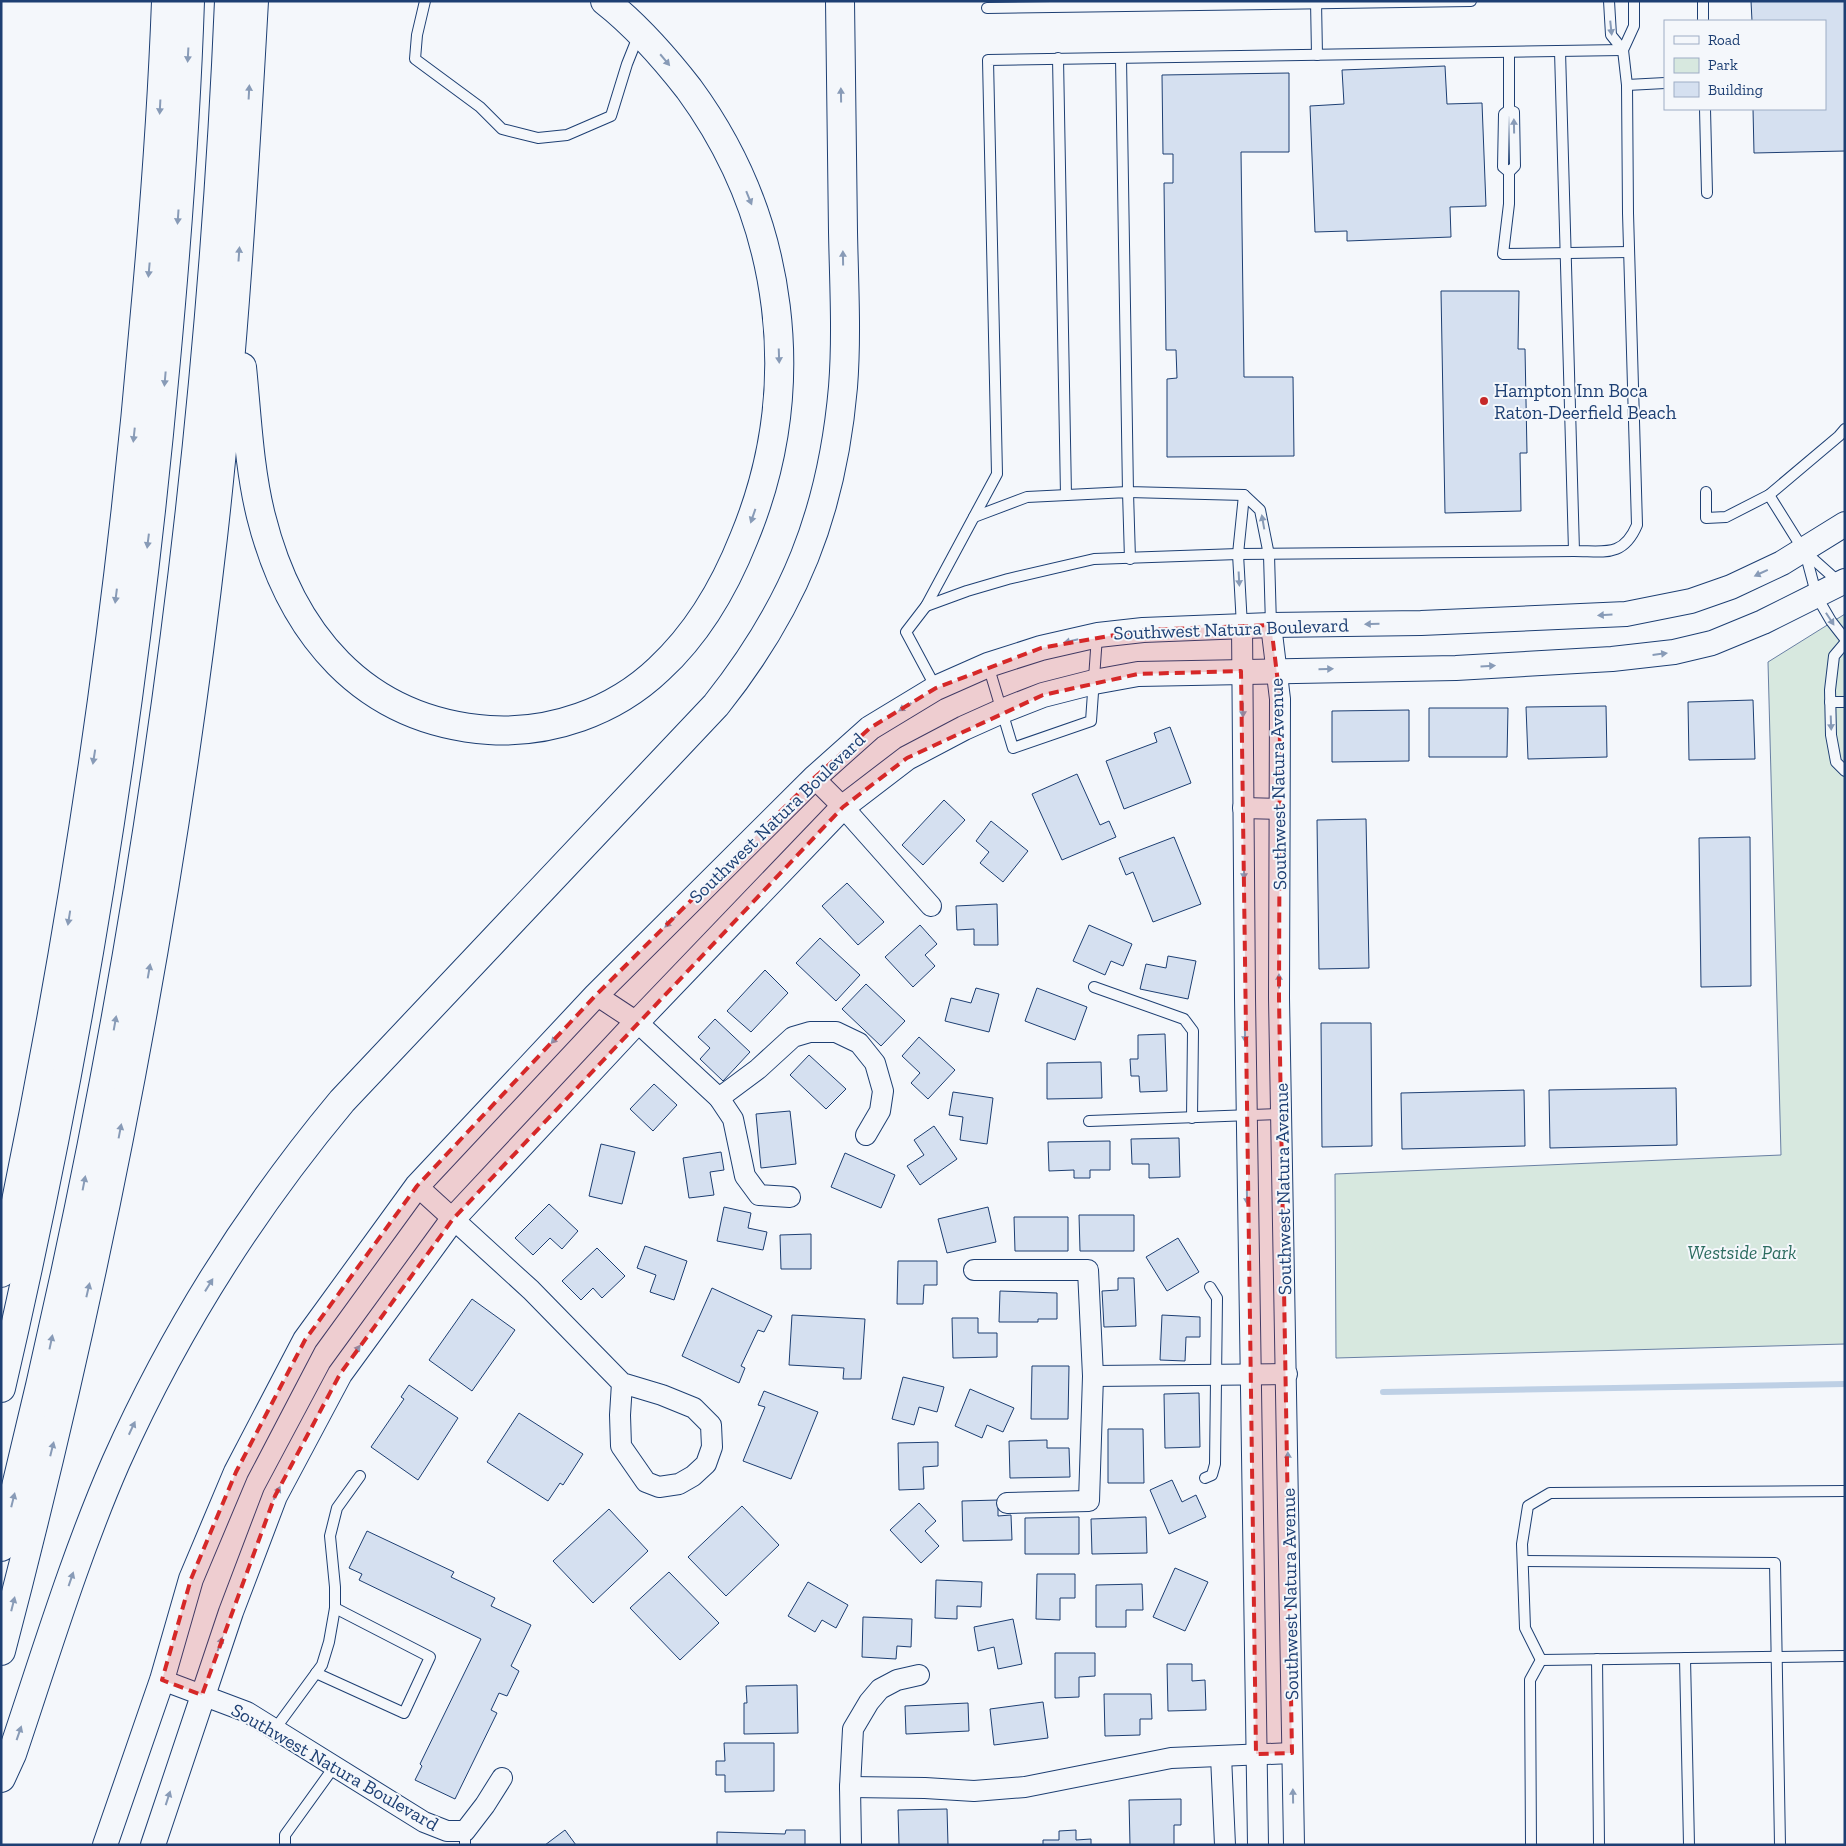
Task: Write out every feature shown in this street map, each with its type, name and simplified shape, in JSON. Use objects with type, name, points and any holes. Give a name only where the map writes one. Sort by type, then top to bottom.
[{"type":"highway","points":[[236,303],[253,467],[261,514],[276,565],[296,609],[309,629],[337,663],[373,693],[393,704],[452,725],[477,729],[520,730],[560,723],[601,708],[640,686],[666,662],[698,625],[728,574],[753,518],[769,460],[778,399],[777,313],[763,239],[745,186],[716,128],[678,75],[640,32],[605,1]]},
{"type":"highway","points":[[1,1778],[12,1754],[80,1554],[116,1462],[156,1378],[233,1247],[286,1171],[342,1101],[716,705],[756,652],[787,598],[811,542],[828,483],[835,452],[843,386],[844,306],[840,1]]},
{"type":"highway","points":[[1,1651],[64,1396],[98,1244],[143,1010],[168,863],[212,542],[236,303],[241,2]]},
{"type":"highway","points":[[1,1547],[48,1354],[81,1201],[118,1004],[156,776],[172,658],[202,394],[216,226],[241,2]]},
{"type":"highway","points":[[1,1273],[41,1077],[68,923],[114,612],[145,318],[158,144],[178,4]]},
{"type":"highway","points":[[1,1388],[37,1226],[66,1080],[97,901],[126,714],[154,496],[181,168],[178,4]]},
{"type":"street","name":"Southwest Natura Boulevard","points":[[105,1845],[162,1680],[191,1579],[236,1472],[305,1340],[417,1186],[596,995],[814,778],[870,728],[936,688],[988,666],[1041,648],[1098,635],[1143,630],[1242,626],[1421,623],[1626,614],[1691,601],[1731,587],[1804,551],[1845,524]]},
{"type":"street","name":"Southwest Natura Boulevard","points":[[153,1845],[234,1603],[275,1496],[340,1374],[453,1218],[843,807],[907,758],[1002,711],[1043,695],[1094,682],[1138,674],[1456,668],[1612,659],[1674,652],[1720,639],[1843,586]]},
{"type":"street","name":"Southwest Natura Avenue","points":[[1271,625],[1280,699],[1279,998],[1294,1845]]},
{"type":"street","name":"Southwest Natura Avenue","points":[[1242,626],[1246,1115],[1258,1845]]},
{"type":"street","points":[[814,778],[843,807],[931,906]]},
{"type":"street","points":[[1243,808],[1280,809]]},
{"type":"street","points":[[596,995],[637,1022],[719,1098],[733,1119],[744,1176],[759,1194],[790,1197]]},
{"type":"street","points":[[719,1098],[758,1068],[793,1037],[810,1032],[836,1032],[859,1043],[875,1063],[883,1092],[880,1112],[866,1135]]},
{"type":"street","points":[[417,1186],[531,1290],[622,1383],[662,1395],[694,1408],[711,1425],[712,1447],[706,1464],[693,1476],[679,1484],[659,1487],[646,1482],[621,1446],[622,1383]]},
{"type":"street","points":[[974,1270],[1088,1270],[1093,1376],[1090,1501],[1007,1503]]},
{"type":"street","points":[[1093,1376],[1287,1374]]},
{"type":"street","points":[[851,1845],[850,1787],[853,1729],[869,1702],[880,1689],[897,1680],[919,1675]]},
{"type":"street","name":"Southwest Natura Boulevard","points":[[162,1680],[247,1712],[424,1822],[465,1838],[502,1778]]},
{"type":"street","points":[[850,1787],[974,1791],[1025,1787],[1171,1758],[1292,1753]]},
{"type":"street","points":[[1221,1756],[1226,1845]]},
{"type":"lane","points":[[425,1],[417,35],[414,59],[480,107],[502,129],[538,138],[567,135],[611,116],[627,64],[640,32]]},
{"type":"lane","points":[[987,8],[1471,1]]},
{"type":"lane","points":[[1609,1],[1611,35],[1623,50]]},
{"type":"lane","points":[[926,606],[968,591],[1058,566],[1094,559],[1238,554],[1616,551],[1631,539],[1637,525],[1629,252],[1627,85],[1623,50],[1634,26],[1634,1]]},
{"type":"lane","points":[[1703,1],[1703,20]]},
{"type":"lane","points":[[1316,2],[1317,55]]},
{"type":"lane","points":[[936,688],[906,632],[926,606],[996,474],[988,60],[1623,50]]},
{"type":"lane","points":[[1508,52],[1508,110],[1514,112],[1515,166],[1508,172],[1509,204],[1503,254],[1629,252]]},
{"type":"lane","points":[[1560,52],[1574,550]]},
{"type":"lane","points":[[1058,58],[1066,495]]},
{"type":"lane","points":[[1121,58],[1130,559]]},
{"type":"lane","points":[[1627,85],[1664,83]]},
{"type":"lane","points":[[1705,110],[1707,193]]},
{"type":"lane","points":[[1706,492],[1706,518],[1726,517],[1769,495],[1839,436],[1845,428]]},
{"type":"lane","points":[[974,517],[1028,497],[1128,492],[1244,495],[1260,510],[1268,555],[1271,625]]},
{"type":"lane","points":[[1242,626],[1238,554],[1244,495]]},
{"type":"lane","points":[[1769,495],[1804,551],[1843,586]]},
{"type":"lane","points":[[1804,551],[1817,597],[1831,621],[1845,639]]},
{"type":"lane","points":[[988,666],[1013,748],[1091,721],[1098,635]]},
{"type":"lane","points":[[1845,643],[1834,656],[1830,702],[1831,734],[1836,762],[1845,771]]},
{"type":"lane","points":[[1830,702],[1845,702]]},
{"type":"lane","points":[[1094,987],[1184,1020],[1193,1031],[1192,1118]]},
{"type":"lane","points":[[1089,1121],[1281,1114]]},
{"type":"lane","points":[[1205,1478],[1212,1475],[1215,1464],[1217,1298],[1210,1287]]},
{"type":"lane","points":[[275,1729],[322,1665],[336,1608],[336,1587],[330,1536],[337,1508],[360,1476]]},
{"type":"lane","points":[[1541,1660],[1525,1628],[1522,1544],[1528,1506],[1550,1493],[1845,1491]]},
{"type":"lane","points":[[1523,1562],[1775,1563],[1780,1845]]},
{"type":"lane","points":[[316,1673],[404,1712],[430,1657],[336,1608]]},
{"type":"lane","points":[[1541,1660],[1845,1656]]},
{"type":"lane","points":[[1685,1658],[1689,1845]]},
{"type":"lane","points":[[1597,1659],[1599,1845]]},
{"type":"lane","points":[[1531,1845],[1530,1680],[1541,1660]]},
{"type":"lane","points":[[285,1845],[285,1835],[334,1767]]},
{"type":"highlighted area","points":[[1271,625],[1280,699],[1279,998],[1292,1753],[1256,1754],[1241,671],[1138,674],[1043,695],[907,758],[843,807],[453,1219],[340,1374],[275,1496],[202,1695],[162,1680],[191,1579],[236,1472],[305,1340],[417,1186],[596,995],[814,778],[870,728],[936,688],[1041,648],[1143,630]]},
{"type":"green space","name":"Westside Park","points":[[1845,614],[1845,1344],[1336,1358],[1335,1174],[1781,1155],[1768,662]]},
{"type":"building","points":[[1751,1],[1845,1],[1845,151],[1754,153],[1753,110],[1826,110],[1826,20],[1752,20]]},
{"type":"building","points":[[1445,66],[1447,104],[1482,103],[1486,206],[1450,207],[1451,237],[1347,241],[1347,231],[1315,232],[1310,106],[1344,104],[1342,70]]},
{"type":"building","points":[[1289,73],[1289,152],[1241,152],[1244,377],[1293,377],[1294,456],[1167,457],[1167,379],[1177,378],[1176,350],[1166,350],[1164,183],[1173,183],[1173,154],[1163,154],[1162,75]]},
{"type":"building","name":"Hampton Inn Boca Raton-Deerfield Beach","points":[[1441,291],[1519,291],[1518,349],[1525,349],[1527,453],[1520,453],[1521,511],[1445,513]]},
{"type":"building","points":[[1753,700],[1755,759],[1689,760],[1688,702]]},
{"type":"building","points":[[1606,706],[1607,757],[1528,759],[1526,707]]},
{"type":"building","points":[[1429,708],[1508,708],[1507,757],[1429,757]]},
{"type":"building","points":[[1409,710],[1409,761],[1332,762],[1332,711]]},
{"type":"building","points":[[1170,727],[1191,783],[1124,809],[1106,761],[1157,742],[1154,733]]},
{"type":"building","points":[[1077,774],[1100,825],[1109,821],[1116,837],[1062,860],[1032,794]]},
{"type":"building","points":[[944,800],[965,820],[923,865],[902,845]]},
{"type":"building","points":[[1366,819],[1369,968],[1319,969],[1317,820]]},
{"type":"building","points":[[991,821],[1028,851],[1003,882],[980,863],[989,852],[976,841]]},
{"type":"building","points":[[1174,837],[1201,904],[1153,922],[1133,872],[1126,875],[1119,858]]},
{"type":"building","points":[[1750,837],[1751,986],[1701,987],[1699,838]]},
{"type":"building","points":[[847,883],[884,922],[858,945],[822,906]]},
{"type":"building","points":[[997,904],[998,945],[974,945],[974,929],[957,930],[956,906]]},
{"type":"building","points":[[920,925],[937,944],[925,955],[935,966],[913,987],[885,957]]},
{"type":"building","points":[[1089,925],[1132,944],[1123,966],[1111,961],[1105,975],[1073,961]]},
{"type":"building","points":[[820,938],[860,975],[836,1001],[796,963]]},
{"type":"building","points":[[1168,956],[1196,961],[1188,999],[1140,989],[1146,964],[1166,968]]},
{"type":"building","points":[[765,970],[788,993],[751,1032],[727,1011]]},
{"type":"building","points":[[866,984],[905,1021],[881,1046],[842,1009]]},
{"type":"building","points":[[976,988],[999,994],[989,1032],[945,1021],[951,998],[971,1003]]},
{"type":"building","points":[[1037,988],[1087,1007],[1075,1040],[1025,1021]]},
{"type":"building","points":[[715,1019],[750,1052],[723,1081],[700,1059],[710,1048],[698,1037]]},
{"type":"building","points":[[1321,1023],[1371,1023],[1372,1146],[1322,1147]]},
{"type":"building","points":[[1165,1034],[1167,1091],[1140,1092],[1139,1076],[1131,1076],[1130,1059],[1138,1059],[1138,1035]]},
{"type":"building","points":[[919,1037],[955,1070],[928,1099],[911,1083],[920,1073],[902,1056]]},
{"type":"building","points":[[809,1055],[846,1089],[826,1109],[790,1075]]},
{"type":"building","points":[[1101,1062],[1102,1098],[1047,1099],[1047,1063]]},
{"type":"building","points":[[654,1084],[677,1105],[653,1131],[630,1109]]},
{"type":"building","points":[[1676,1088],[1677,1145],[1550,1148],[1549,1090]]},
{"type":"building","points":[[1524,1090],[1525,1146],[1402,1149],[1401,1093]]},
{"type":"building","points":[[953,1092],[993,1098],[987,1144],[960,1140],[963,1117],[949,1115]]},
{"type":"building","points":[[790,1111],[796,1164],[761,1168],[756,1114]]},
{"type":"building","points":[[934,1126],[957,1159],[920,1185],[907,1166],[924,1155],[914,1140]]},
{"type":"building","points":[[1179,1138],[1180,1177],[1149,1178],[1149,1164],[1132,1164],[1131,1139]]},
{"type":"building","points":[[1110,1141],[1110,1170],[1090,1170],[1090,1178],[1074,1178],[1074,1170],[1049,1171],[1048,1142]]},
{"type":"building","points":[[601,1144],[635,1152],[622,1204],[589,1196]]},
{"type":"building","points":[[721,1152],[724,1170],[710,1172],[714,1195],[689,1198],[683,1158]]},
{"type":"building","points":[[845,1153],[895,1175],[881,1208],[831,1187]]},
{"type":"building","points":[[549,1204],[578,1231],[562,1249],[550,1238],[533,1255],[515,1238]]},
{"type":"building","points":[[724,1207],[751,1213],[748,1228],[767,1232],[763,1250],[717,1241]]},
{"type":"building","points":[[988,1207],[996,1242],[947,1253],[938,1219]]},
{"type":"building","points":[[1079,1215],[1134,1215],[1134,1251],[1080,1251]]},
{"type":"building","points":[[1014,1217],[1068,1217],[1068,1251],[1015,1251]]},
{"type":"building","points":[[811,1234],[811,1269],[781,1269],[780,1235]]},
{"type":"building","points":[[1178,1238],[1199,1272],[1167,1291],[1146,1257]]},
{"type":"building","points":[[645,1246],[687,1261],[674,1300],[650,1292],[656,1275],[637,1268]]},
{"type":"building","points":[[597,1248],[625,1276],[602,1298],[593,1288],[581,1300],[562,1281]]},
{"type":"building","points":[[898,1261],[937,1261],[937,1285],[924,1285],[923,1304],[897,1304]]},
{"type":"building","points":[[1118,1278],[1134,1278],[1136,1326],[1104,1327],[1102,1291],[1118,1290]]},
{"type":"building","points":[[712,1288],[772,1316],[764,1332],[758,1330],[741,1366],[745,1368],[739,1383],[682,1356]]},
{"type":"building","points":[[1000,1291],[1057,1293],[1057,1319],[1038,1319],[1038,1322],[999,1322]]},
{"type":"building","points":[[472,1299],[515,1330],[472,1391],[429,1360]]},
{"type":"building","points":[[792,1315],[865,1319],[861,1379],[843,1379],[844,1368],[789,1365]]},
{"type":"building","points":[[1162,1315],[1200,1317],[1200,1337],[1186,1337],[1185,1361],[1160,1360]]},
{"type":"building","points":[[952,1318],[978,1318],[978,1333],[997,1333],[997,1357],[953,1358]]},
{"type":"building","points":[[1032,1366],[1069,1366],[1068,1419],[1031,1419]]},
{"type":"building","points":[[903,1377],[944,1387],[937,1412],[919,1407],[914,1425],[892,1419]]},
{"type":"building","points":[[409,1385],[458,1418],[418,1480],[371,1447],[404,1399],[401,1397]]},
{"type":"building","points":[[970,1389],[1014,1408],[1003,1432],[987,1425],[982,1438],[955,1426]]},
{"type":"building","points":[[764,1391],[818,1412],[791,1479],[743,1461],[765,1407],[758,1405]]},
{"type":"building","points":[[1199,1393],[1200,1447],[1165,1448],[1164,1394]]},
{"type":"building","points":[[519,1413],[583,1454],[563,1485],[560,1483],[548,1501],[487,1462]]},
{"type":"building","points":[[1108,1429],[1143,1429],[1144,1483],[1108,1483]]},
{"type":"building","points":[[1047,1440],[1047,1448],[1069,1448],[1070,1477],[1010,1478],[1009,1441]]},
{"type":"building","points":[[938,1442],[938,1466],[923,1467],[924,1489],[899,1490],[898,1443]]},
{"type":"building","points":[[1172,1480],[1182,1502],[1196,1495],[1206,1517],[1169,1534],[1150,1490]]},
{"type":"building","points":[[998,1500],[998,1516],[1011,1515],[1012,1540],[963,1541],[962,1501]]},
{"type":"building","points":[[919,1503],[936,1521],[925,1531],[939,1546],[921,1563],[890,1530]]},
{"type":"building","points":[[742,1506],[779,1545],[726,1596],[688,1557]]},
{"type":"building","points":[[609,1509],[648,1551],[593,1603],[553,1561]]},
{"type":"building","points":[[1079,1517],[1079,1554],[1025,1554],[1025,1518]]},
{"type":"building","points":[[1146,1517],[1147,1553],[1092,1554],[1091,1519]]},
{"type":"building","points":[[367,1531],[454,1572],[451,1577],[495,1598],[491,1606],[531,1625],[511,1666],[519,1671],[507,1696],[499,1693],[491,1710],[497,1713],[455,1799],[415,1780],[422,1766],[420,1764],[481,1639],[359,1580],[362,1574],[349,1568]]},
{"type":"building","points":[[1175,1568],[1208,1582],[1185,1631],[1153,1617]]},
{"type":"building","points":[[669,1572],[719,1623],[680,1660],[630,1608]]},
{"type":"building","points":[[1037,1574],[1075,1574],[1075,1598],[1060,1598],[1060,1620],[1036,1619]]},
{"type":"building","points":[[936,1580],[982,1582],[981,1607],[957,1606],[957,1619],[935,1618]]},
{"type":"building","points":[[808,1582],[848,1605],[836,1628],[822,1620],[815,1632],[788,1616]]},
{"type":"building","points":[[1142,1584],[1143,1610],[1126,1610],[1126,1627],[1096,1627],[1096,1585]]},
{"type":"building","points":[[863,1617],[912,1619],[911,1647],[897,1646],[896,1659],[862,1657]]},
{"type":"building","points":[[1013,1619],[1022,1664],[998,1669],[994,1647],[978,1651],[974,1627]]},
{"type":"building","points":[[1055,1653],[1095,1653],[1095,1676],[1079,1677],[1079,1697],[1055,1698]]},
{"type":"building","points":[[1167,1664],[1192,1664],[1192,1681],[1205,1680],[1206,1710],[1168,1711]]},
{"type":"building","points":[[797,1685],[798,1733],[744,1734],[744,1703],[747,1703],[746,1686]]},
{"type":"building","points":[[1104,1694],[1151,1694],[1152,1719],[1140,1719],[1140,1735],[1105,1736]]},
{"type":"building","points":[[1043,1702],[1048,1738],[994,1745],[990,1709]]},
{"type":"building","points":[[968,1703],[969,1731],[906,1734],[905,1706]]},
{"type":"building","points":[[724,1743],[774,1743],[774,1791],[725,1792],[725,1775],[716,1775],[716,1761],[725,1761]]},
{"type":"building","points":[[1181,1799],[1181,1825],[1174,1825],[1174,1845],[1130,1845],[1129,1800]]},
{"type":"building","points":[[947,1809],[948,1845],[899,1845],[898,1810]]},
{"type":"building","points":[[565,1830],[576,1845],[545,1845]]},
{"type":"building","points":[[786,1830],[805,1830],[805,1845],[717,1845],[717,1832],[785,1834]]},
{"type":"building","points":[[1076,1830],[1076,1840],[1091,1839],[1091,1845],[1043,1845],[1043,1840],[1059,1840],[1059,1831]]},
{"type":"waterway","points":[[1383,1392],[1845,1384]]},
{"type":"place","name":"Hampton Inn Boca Raton-Deerfield Beach","points":[[1484,401]]}]
